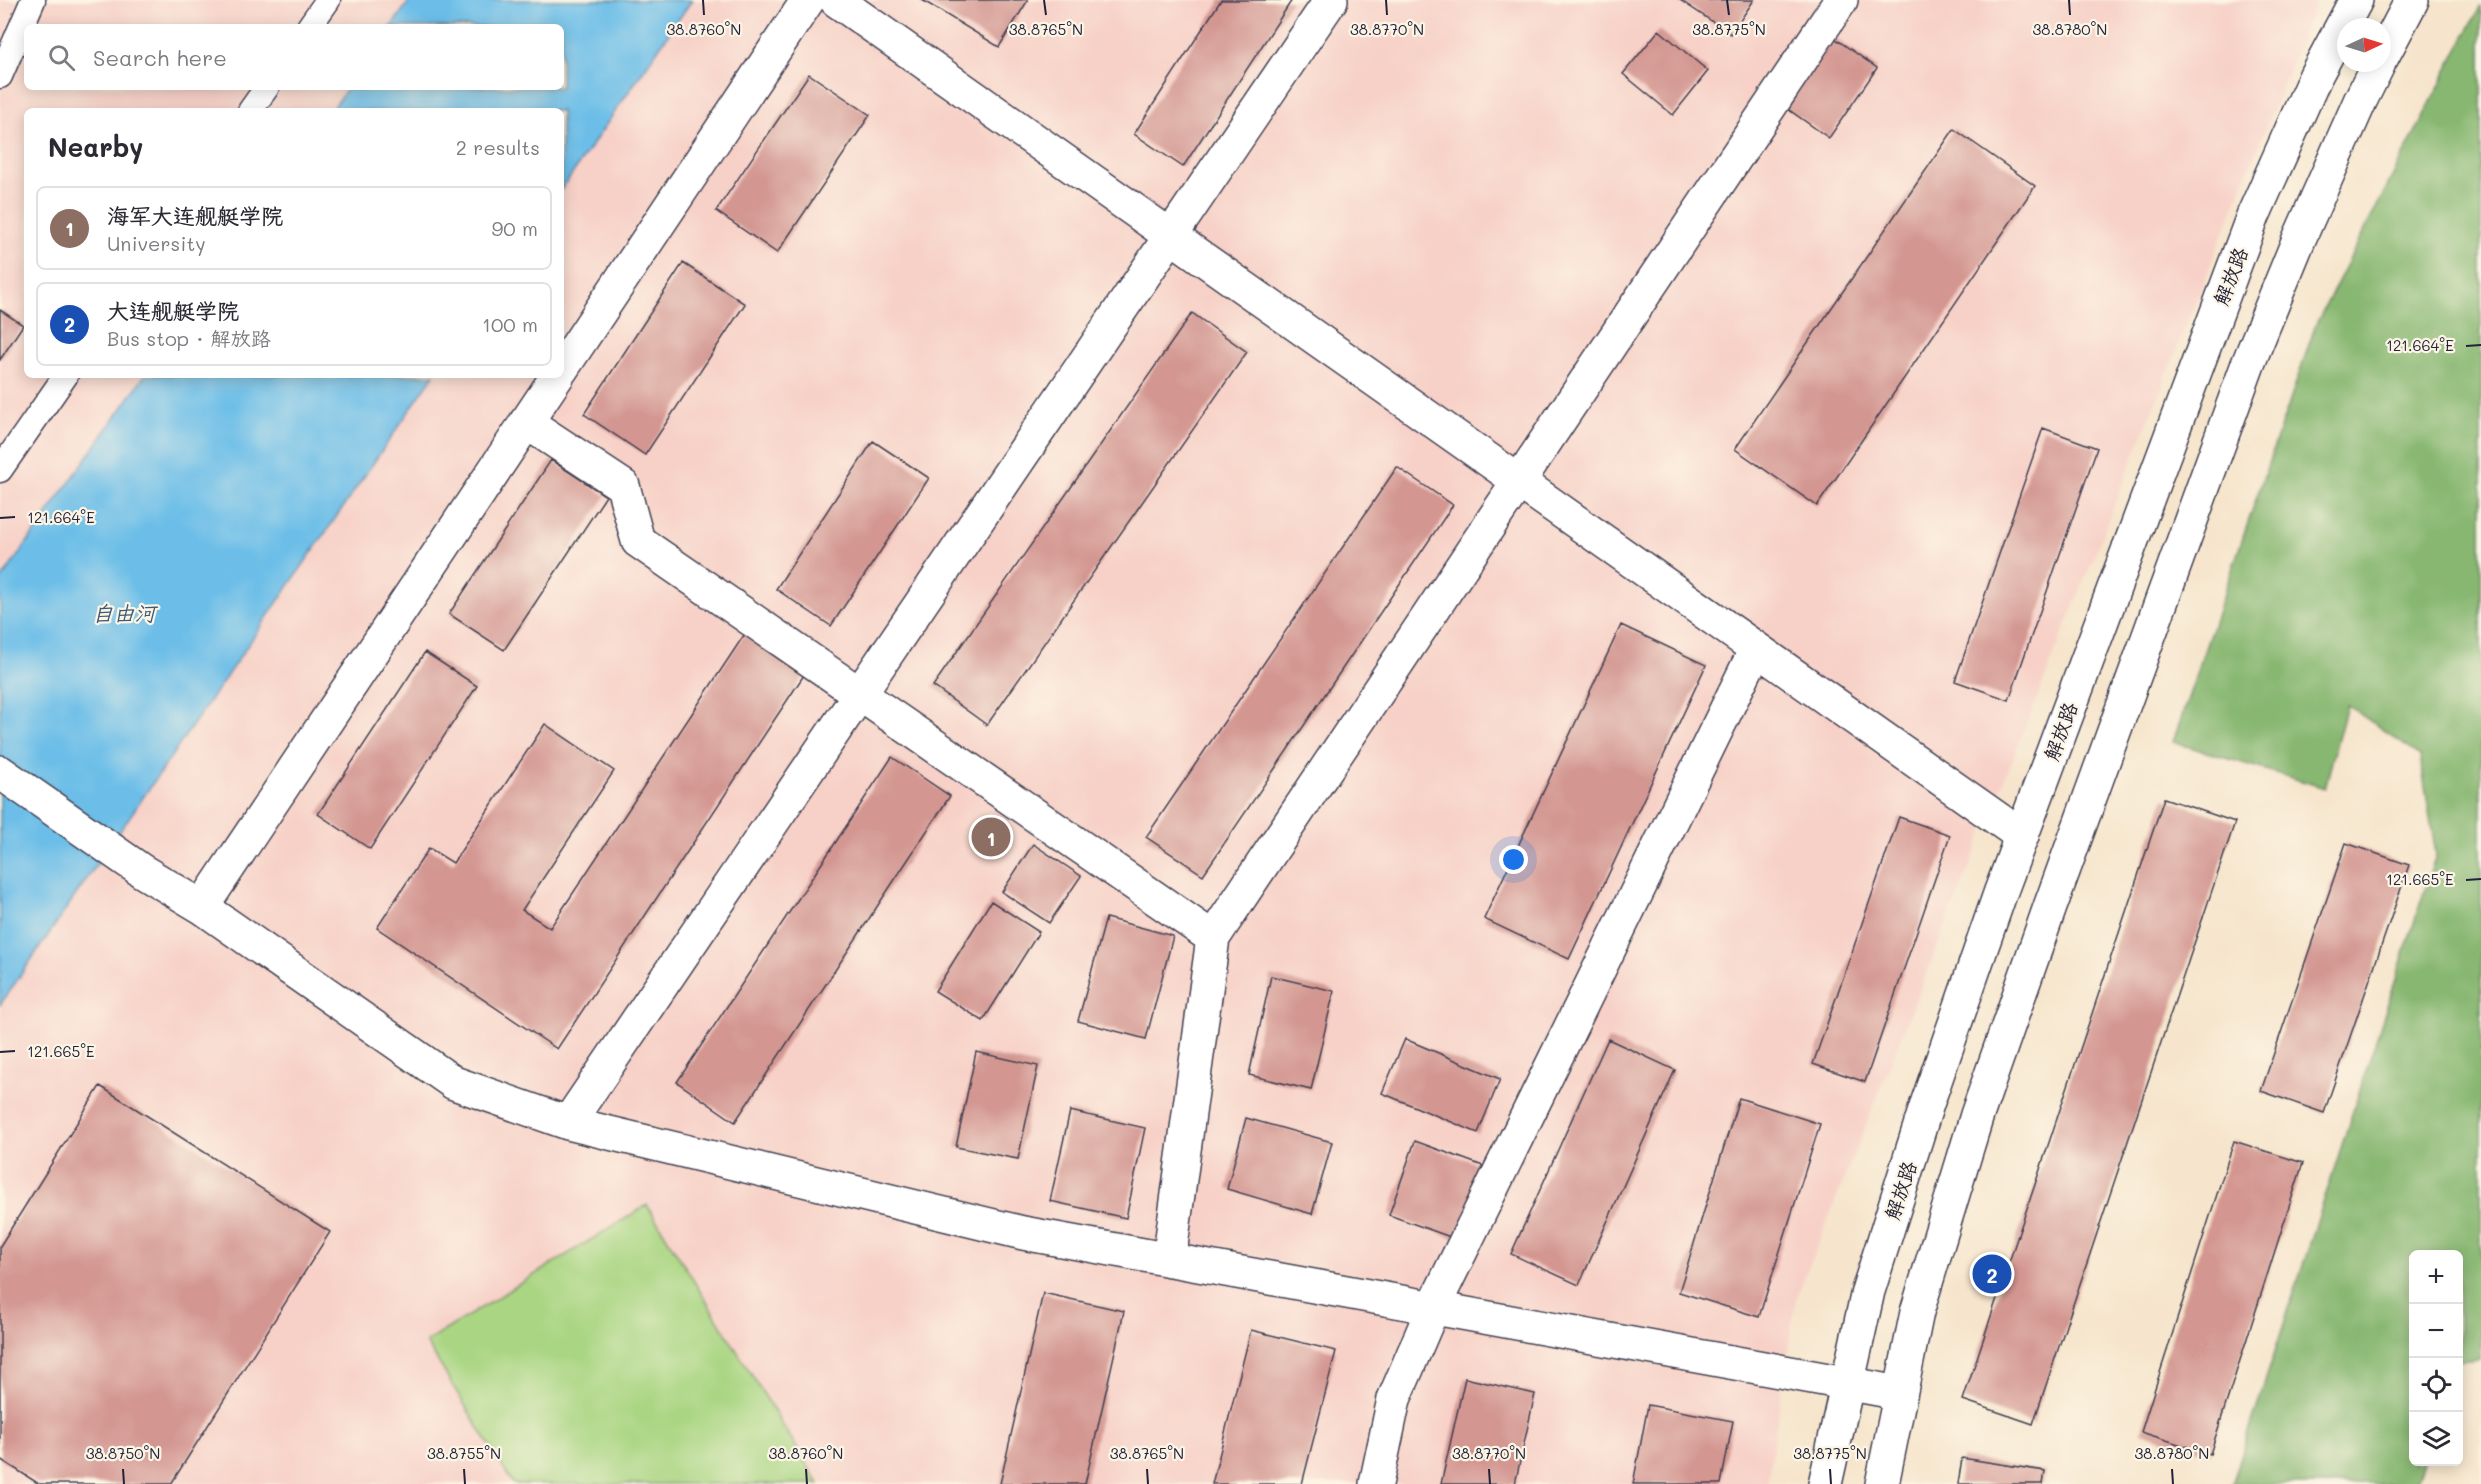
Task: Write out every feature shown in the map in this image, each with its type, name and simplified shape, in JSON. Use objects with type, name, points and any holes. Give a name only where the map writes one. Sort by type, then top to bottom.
[{"type":"street","points":[[564,366],[808,0]]},
{"type":"street","points":[[836,0],[2022,836]]},
{"type":"street","points":[[568,1123],[1331,0]]},
{"type":"street","points":[[1169,1260],[1212,938],[1841,0]]},
{"type":"street","name":"解放路","points":[[1825,1484],[1868,1291],[1924,1112],[2022,836],[2253,216],[2316,75],[2356,0]]},
{"type":"street","points":[[2391,40],[2412,0]]},
{"type":"street","points":[[1882,1484],[1917,1312],[1977,1115],[2050,907],[2248,364],[2303,228],[2374,72]]},
{"type":"street","points":[[202,907],[556,378]]},
{"type":"street","points":[[526,422],[623,486],[638,541],[1212,938]]},
{"type":"street","points":[[1376,1484],[1394,1399],[1433,1308],[1756,649]]},
{"type":"street","points":[[0,772],[142,871],[202,907],[454,1083],[568,1123],[1023,1233],[1900,1394]]},
{"type":"lane","points":[[0,76],[33,0]]},
{"type":"lane","points":[[311,24],[328,0]]},
{"type":"lane","points":[[252,108],[265,90]]},
{"type":"lane","points":[[0,470],[64,378]]},
{"type":"shaded area","points":[[0,0],[2317,0],[1796,1299],[1767,1484],[0,1484]]},
{"type":"green space","points":[[2481,5],[2481,1359],[2463,1361],[2463,1250],[2409,1250],[2409,1466],[2422,1466],[2415,1484],[2232,1484],[2436,855],[2420,756],[2347,705],[2325,788],[2173,742],[2316,324]]},
{"type":"green space","points":[[647,1205],[819,1484],[513,1484],[426,1342]]},
{"type":"water","points":[[410,0],[692,0],[564,186],[564,108],[333,108],[346,90],[564,90],[564,24],[393,24]]},
{"type":"water","name":"自由河","points":[[143,378],[432,378],[0,1005],[0,581]]},
{"type":"building","points":[[922,0],[1028,0],[999,47]]},
{"type":"building","points":[[1221,0],[1292,0],[1183,167],[1134,134]]},
{"type":"building","points":[[1680,0],[1754,0],[1731,34]]},
{"type":"building","points":[[1659,30],[1708,71],[1673,115],[1623,74]]},
{"type":"building","points":[[1833,37],[1877,68],[1829,138],[1785,107]]},
{"type":"building","points":[[809,74],[870,115],[777,253],[716,211]]},
{"type":"building","points":[[1954,129],[2035,186],[1817,506],[1735,449]]},
{"type":"building","points":[[683,263],[745,304],[645,455],[584,414]]},
{"type":"building","points":[[0,310],[23,325],[0,360]]},
{"type":"building","points":[[1192,313],[1247,352],[987,725],[933,686]]},
{"type":"building","points":[[2043,428],[2097,448],[2009,700],[1955,681]]},
{"type":"building","points":[[873,441],[929,478],[831,626],[776,589]]},
{"type":"building","points":[[551,460],[606,496],[504,650],[449,614]]},
{"type":"building","points":[[1397,467],[1453,505],[1203,875],[1146,837]]},
{"type":"building","points":[[1621,625],[1706,665],[1569,959],[1484,919]]},
{"type":"building","points":[[744,635],[804,675],[557,1049],[377,928],[429,848],[453,863],[545,724],[614,771],[522,910],[550,928]]},
{"type":"building","points":[[425,652],[477,686],[370,849],[318,814]]},
{"type":"building","points":[[892,757],[950,796],[735,1122],[677,1082]]},
{"type":"building","points":[[2164,798],[2235,822],[2033,1424],[1963,1400]]},
{"type":"building","points":[[1899,817],[1950,835],[1865,1082],[1813,1064]]},
{"type":"building","points":[[2346,843],[2409,865],[2324,1113],[2261,1091]]},
{"type":"building","points":[[1033,844],[1081,876],[1049,923],[1002,892]]},
{"type":"building","points":[[991,901],[1039,932],[983,1021],[935,991]]},
{"type":"building","points":[[1106,918],[1173,936],[1146,1039],[1078,1021]]},
{"type":"building","points":[[1271,976],[1334,991],[1311,1090],[1249,1075]]},
{"type":"building","points":[[1405,1039],[1500,1079],[1478,1133],[1382,1093]]},
{"type":"building","points":[[1608,1039],[1675,1070],[1579,1285],[1511,1254]]},
{"type":"building","points":[[976,1052],[1038,1066],[1018,1159],[956,1147]]},
{"type":"building","points":[[100,1086],[330,1232],[171,1484],[39,1484],[0,1459],[0,1246]]},
{"type":"building","points":[[1739,1098],[1820,1124],[1759,1317],[1679,1292]]},
{"type":"building","points":[[1070,1111],[1145,1128],[1126,1218],[1050,1201]]},
{"type":"building","points":[[1246,1118],[1332,1142],[1312,1214],[1227,1189]]},
{"type":"building","points":[[1415,1141],[1483,1166],[1456,1239],[1389,1215]]},
{"type":"building","points":[[2234,1141],[2303,1163],[2210,1454],[2141,1432]]},
{"type":"building","points":[[1043,1293],[1124,1311],[1085,1484],[1000,1484]]},
{"type":"building","points":[[1251,1330],[1336,1351],[1302,1484],[1212,1484]]},
{"type":"building","points":[[1465,1378],[1535,1394],[1515,1484],[1441,1484]]},
{"type":"building","points":[[1648,1405],[1733,1421],[1721,1484],[1633,1484]]},
{"type":"building","points":[[1962,1458],[2045,1471],[2043,1484],[1958,1484]]},
{"type":"place","name":"海军大连舰艇学院","points":[[991,837]]},
{"type":"place","name":"大连舰艇学院","points":[[1992,1274]]}]
